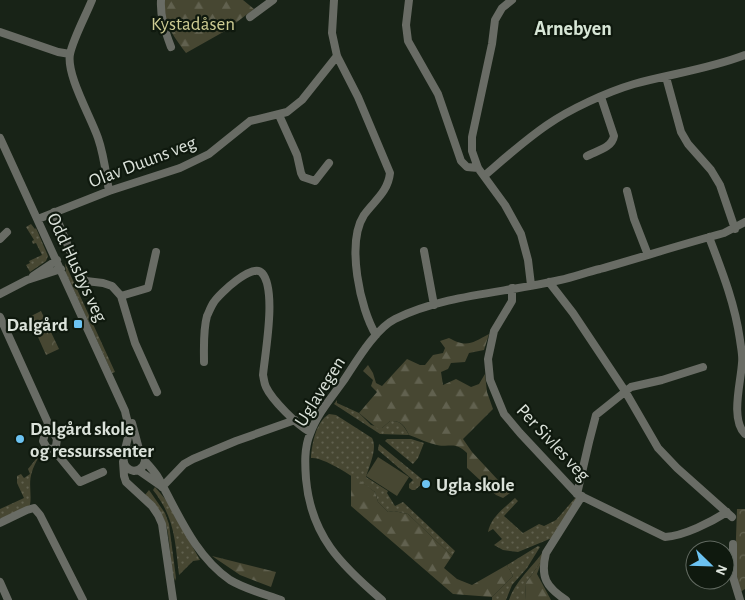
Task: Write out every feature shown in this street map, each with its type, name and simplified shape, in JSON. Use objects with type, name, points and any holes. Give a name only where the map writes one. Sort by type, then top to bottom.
[{"type":"street","points":[[92,0],[70,54],[70,64],[73,77],[98,138],[109,191]]},
{"type":"street","points":[[161,0],[161,17],[171,47]]},
{"type":"street","points":[[250,18],[274,0]]},
{"type":"street","points":[[334,0],[332,33],[337,56],[358,98],[390,174],[387,187],[361,221],[357,231],[358,279],[362,302],[376,335]]},
{"type":"street","points":[[409,0],[406,25],[409,44],[438,94],[460,159],[467,167],[478,168]]},
{"type":"street","points":[[512,0],[502,8],[495,20],[472,137],[472,151],[478,168],[505,205],[521,234],[528,260],[531,285]]},
{"type":"street","points":[[0,32],[58,52],[70,54]]},
{"type":"street","points":[[484,176],[548,124],[601,97],[634,84],[666,78],[745,55]]},
{"type":"street","name":"Olav Duuns veg","points":[[38,219],[109,191],[165,174],[193,162],[217,148],[245,123],[287,112],[302,100],[337,56]]},
{"type":"street","points":[[666,78],[683,135],[688,144],[711,170],[720,185],[734,229]]},
{"type":"street","points":[[587,156],[610,145],[613,141],[614,136],[601,97]]},
{"type":"street","points":[[279,115],[297,155],[303,177],[315,181],[329,163]]},
{"type":"street","name":"Odd Husbys veg","points":[[0,138],[125,411],[129,433],[125,453]]},
{"type":"street","points":[[627,191],[634,219],[648,255]]},
{"type":"street","points":[[54,212],[80,275],[86,281],[112,286],[121,296],[135,343],[157,392]]},
{"type":"street","name":"Uglavegen","points":[[382,600],[334,555],[318,527],[309,501],[305,468],[310,432],[348,373],[376,335],[392,320],[411,312],[459,298],[549,282],[709,237],[734,229],[745,222]]},
{"type":"street","points":[[0,239],[7,232]]},
{"type":"street","points":[[709,237],[737,320],[743,361],[738,395],[738,419],[739,426],[745,434]]},
{"type":"street","points":[[424,251],[434,305]]},
{"type":"street","points":[[121,296],[148,288],[156,252]]},
{"type":"street","points":[[0,294],[27,280],[57,260]]},
{"type":"street","points":[[27,280],[61,269]]},
{"type":"street","points":[[204,362],[207,317],[214,302],[219,295],[243,275],[252,271],[262,273],[267,284],[270,302],[263,375],[266,386],[295,420],[310,432]]},
{"type":"street","points":[[549,282],[573,313],[625,391]]},
{"type":"street","name":"Per Sivles veg","points":[[512,288],[512,301],[494,331],[488,359],[490,380],[504,414],[520,433],[580,495],[665,537],[680,534],[729,514],[677,468],[658,448],[625,391]]},
{"type":"street","points":[[0,317],[57,439],[56,446],[53,449]]},
{"type":"street","points":[[566,600],[552,591],[546,582],[544,562],[549,548],[580,495],[596,415],[631,387],[662,380],[703,367]]},
{"type":"street","name":"Odd Husbys veg","points":[[125,411],[132,421],[139,450]]},
{"type":"street","points":[[162,487],[184,464],[193,459],[259,432],[295,420]]},
{"type":"street","points":[[48,423],[43,441],[47,448],[53,449],[80,482],[103,472]]},
{"type":"street","points":[[173,600],[162,524],[152,506],[133,490],[126,482],[124,476],[123,462],[125,453],[129,450],[143,452],[145,461],[159,479],[182,523],[202,555],[211,564],[242,586],[281,600]]},
{"type":"street","points":[[133,490],[132,479],[136,471],[144,465],[145,461]]},
{"type":"street","points":[[123,462],[125,467],[136,471],[162,487]]},
{"type":"street","points":[[0,523],[34,508],[40,514],[83,600]]},
{"type":"street","points":[[0,582],[8,600]]},
{"type":"street","points":[[735,583],[740,600]]},
{"type":"green space","name":"Kystadåsen","points":[[164,0],[243,0],[254,9],[225,31],[186,53],[166,21],[163,7]]},
{"type":"green space","points":[[31,224],[36,228],[48,256],[46,261],[30,272],[26,265],[30,263],[29,261],[42,255],[36,243],[33,244],[32,241],[34,240],[26,227]]},
{"type":"green space","points":[[65,263],[115,372],[112,373],[66,273]]},
{"type":"green space","points":[[41,311],[59,349],[46,355],[29,317]]},
{"type":"green space","points":[[489,334],[484,350],[469,353],[465,362],[451,363],[448,369],[441,372],[443,385],[456,379],[471,387],[479,384],[485,374],[487,392],[493,409],[463,439],[472,452],[510,493],[503,498],[496,495],[467,468],[467,453],[463,449],[455,446],[433,444],[409,435],[404,426],[397,422],[390,421],[378,429],[359,413],[377,392],[371,386],[373,380],[363,371],[368,365],[376,383],[382,386],[407,359],[420,365],[425,365],[433,355],[443,353],[445,348],[440,341],[449,338],[465,344]]},
{"type":"green space","points":[[337,400],[337,403],[359,413],[371,425],[382,428],[390,421],[397,422],[404,426],[409,435],[380,434],[334,404]]},
{"type":"green space","points":[[329,414],[336,415],[372,438],[374,452],[366,477],[388,491],[387,493],[395,506],[403,502],[455,551],[452,556],[408,514],[394,511],[388,512],[378,502],[375,492],[325,461],[311,458],[318,427]]},
{"type":"green space","points":[[387,439],[411,439],[424,443],[418,458],[413,464],[385,441]]},
{"type":"green space","points":[[379,444],[423,480],[423,483],[415,490],[409,488],[409,484],[413,480],[378,450]]},
{"type":"green space","points":[[39,447],[41,449],[31,476],[30,505],[3,519],[0,518],[0,509],[24,498],[17,483],[17,476],[21,474],[24,478],[30,474],[28,469],[36,459]]},
{"type":"green space","points":[[378,457],[409,477],[397,496],[366,476]]},
{"type":"green space","points":[[351,474],[375,492],[378,502],[388,512],[394,511],[408,514],[452,556],[444,568],[457,579],[472,585],[507,565],[513,576],[492,597],[453,594],[351,506]]},
{"type":"green space","points":[[155,487],[166,500],[200,560],[193,561],[179,575],[173,530],[166,510],[153,490]]},
{"type":"green space","points":[[149,490],[165,513],[169,524],[175,581],[166,525],[155,505],[145,495]]},
{"type":"green space","points":[[576,497],[577,499],[552,538],[518,552],[503,550],[494,545],[502,539],[493,529],[488,532],[492,522],[498,513],[515,498],[518,501],[504,516],[523,533],[539,524],[544,526],[556,520]]},
{"type":"green space","points":[[737,509],[745,509],[745,589],[740,592],[735,566]]},
{"type":"green space","points":[[538,546],[540,547],[527,568],[512,585],[506,600],[492,600],[492,597],[513,576],[507,565]]},
{"type":"green space","points":[[543,552],[542,560],[526,583],[525,600],[509,600],[519,581]]},
{"type":"green space","points":[[212,556],[276,572],[271,587],[240,575]]},
{"type":"green space","points":[[542,560],[537,574],[551,600],[525,600],[526,583]]},
{"type":"place","name":"Dalgård","points":[[78,324]]},
{"type":"place","name":"Dalgård skole og ressurssenter","points":[[20,439]]},
{"type":"place","name":"Ugla skole","points":[[426,484]]},
{"type":"district","name":"Arnebyen","points":[[573,28]]}]
